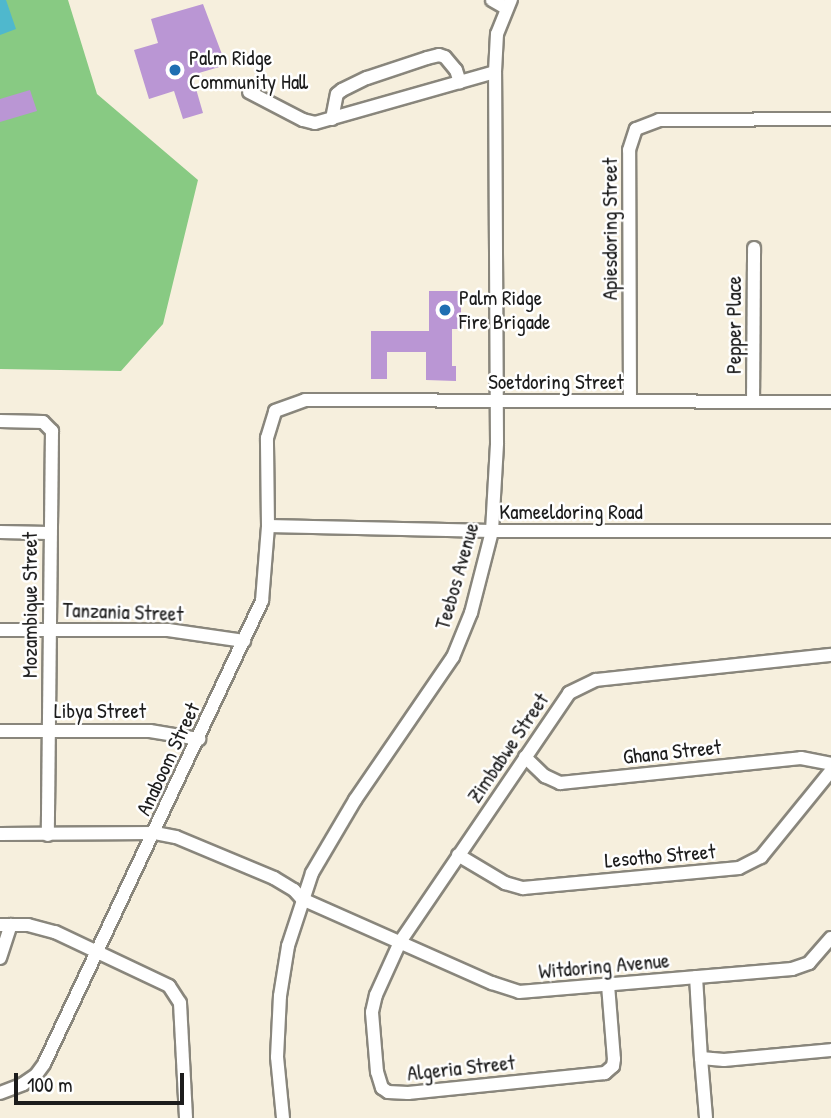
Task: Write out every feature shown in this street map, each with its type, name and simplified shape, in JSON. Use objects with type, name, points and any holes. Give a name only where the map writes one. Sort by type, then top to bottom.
[{"type":"street","points":[[492,0],[508,4]]},
{"type":"street","name":"Teebos Avenue","points":[[283,1118],[277,1056],[280,996],[288,946],[302,899],[312,873],[355,800],[453,657],[471,613],[492,531],[497,402],[495,72],[497,34],[508,4]]},
{"type":"street","points":[[332,119],[337,94],[342,90],[367,78],[427,58],[439,55],[445,57],[456,70],[460,82]]},
{"type":"street","points":[[249,92],[309,122],[332,119],[495,72]]},
{"type":"street","name":"Apiesdoring Street","points":[[630,401],[629,150],[636,129],[659,120],[831,119]]},
{"type":"street","name":"Pepper Place","points":[[753,402],[754,248]]},
{"type":"street","name":"Soetdoring Street","points":[[281,406],[305,400],[831,402]]},
{"type":"street","name":"Anaboom Street","points":[[0,1093],[23,1084],[40,1069],[155,833],[265,593],[268,427],[271,416],[281,406]]},
{"type":"street","name":"Mozambique Street","points":[[0,421],[43,422],[52,431],[48,835]]},
{"type":"street","name":"Kameeldoring Road","points":[[268,526],[492,531],[831,531]]},
{"type":"street","points":[[0,532],[49,533]]},
{"type":"street","name":"Tanzania Street","points":[[0,629],[168,630],[244,641]]},
{"type":"street","name":"Zimbabwe Street","points":[[400,942],[569,693],[584,683],[831,655]]},
{"type":"street","name":"Libya Street","points":[[0,731],[150,731],[199,739]]},
{"type":"street","name":"Ghana Street","points":[[526,757],[545,776],[560,783],[801,758],[831,764]]},
{"type":"street","name":"Lesotho Street","points":[[458,855],[505,883],[523,888],[739,868],[761,857],[831,771]]},
{"type":"street","name":"Witdoring Avenue","points":[[0,834],[155,833],[190,842],[262,873],[294,890],[302,899],[492,984],[519,992],[802,967],[817,956],[831,938]]},
{"type":"street","points":[[0,958],[5,925],[55,932],[162,981],[176,994],[180,1003],[186,1118]]},
{"type":"street","name":"Algeria Street","points":[[400,942],[376,995],[372,1012],[377,1072],[382,1088],[388,1092],[609,1071],[614,1059],[608,985]]},
{"type":"street","points":[[696,977],[706,1118]]},
{"type":"street","points":[[701,1058],[724,1060],[831,1050]]},
{"type":"green space","points":[[0,0],[68,0],[97,94],[198,180],[163,324],[121,371],[0,369]]},
{"type":"water","points":[[0,0],[6,0],[16,29],[0,35]]},
{"type":"building","name":"Palm Ridge Community Hall","points":[[203,4],[226,65],[192,75],[203,113],[183,119],[174,91],[149,99],[134,50],[158,43],[151,19]]},
{"type":"building","points":[[30,90],[37,111],[0,122],[0,99]]},
{"type":"building","points":[[429,291],[461,291],[461,329],[452,329],[452,366],[456,366],[456,381],[426,380],[426,352],[387,352],[387,379],[371,379],[371,331],[429,331]]},
{"type":"place","name":"Palm Ridge Community Hall","points":[[175,70]]},
{"type":"place","name":"Palm Ridge Fire Brigade","points":[[445,310]]}]
